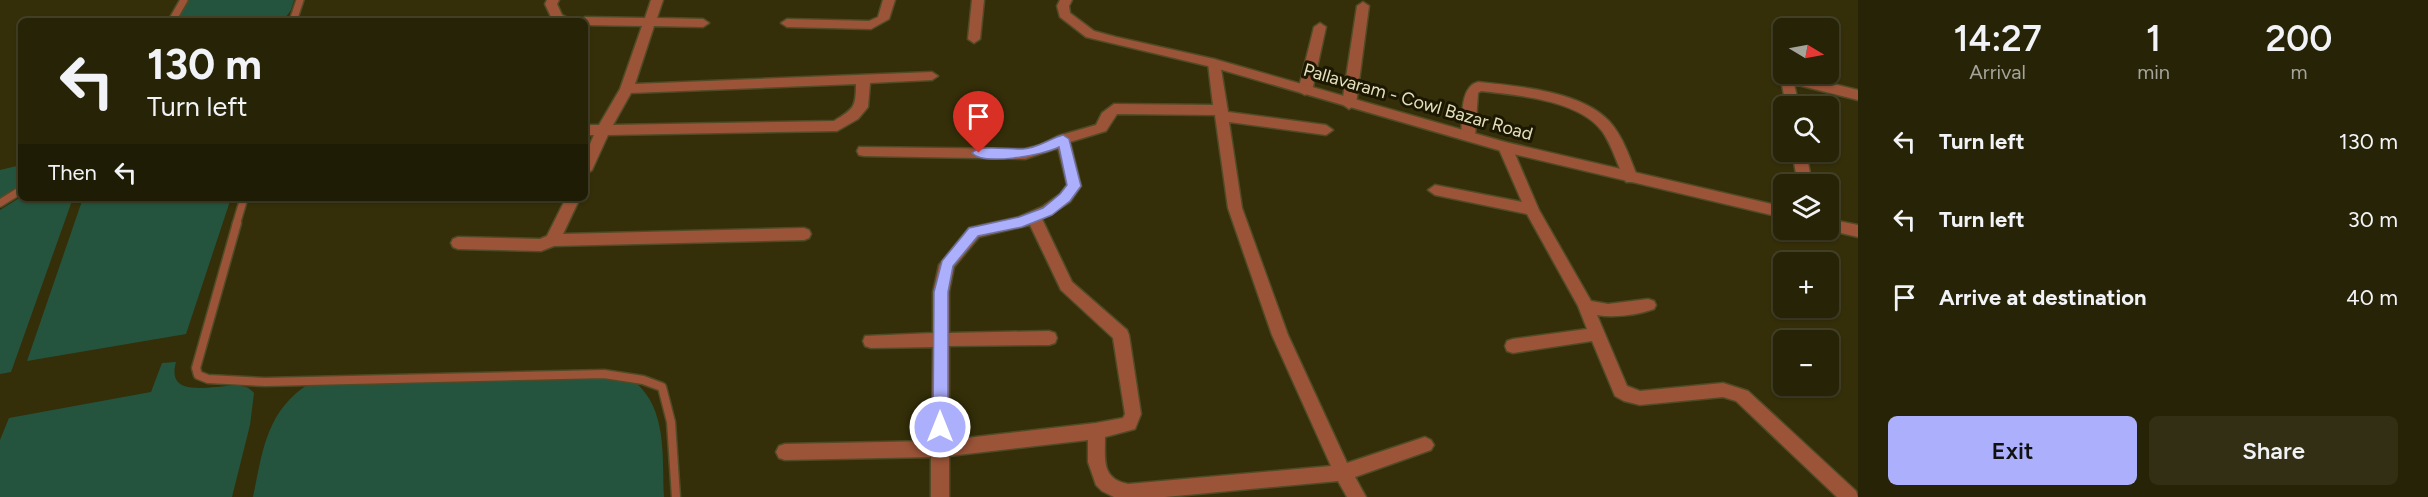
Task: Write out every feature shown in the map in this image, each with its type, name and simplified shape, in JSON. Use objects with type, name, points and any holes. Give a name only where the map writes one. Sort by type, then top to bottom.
[{"type":"street","points":[[554,0],[551,4],[557,18]]},
{"type":"street","points":[[588,163],[603,130],[627,89],[648,21],[657,0]]},
{"type":"street","points":[[787,23],[871,25],[883,19],[889,0]]},
{"type":"street","points":[[974,39],[978,0]]},
{"type":"street","name":"Pallavaram - Cowl Bazar Road","points":[[1066,0],[1063,6],[1064,14],[1090,34],[1214,63],[1349,104],[1505,147],[1773,210]]},
{"type":"street","points":[[1349,104],[1363,6]]},
{"type":"street","points":[[588,21],[703,22]]},
{"type":"street","points":[[1305,91],[1320,27]]},
{"type":"street","points":[[1214,63],[1235,208],[1280,335],[1343,473],[1358,497]]},
{"type":"street","points":[[627,89],[932,76]]},
{"type":"street","points":[[588,130],[837,126],[853,116],[863,104],[863,79]]},
{"type":"street","points":[[1816,84],[1858,95]]},
{"type":"street","points":[[1468,136],[1472,92],[1478,86],[1563,102],[1588,112],[1601,122],[1611,134],[1631,177]]},
{"type":"street","points":[[864,151],[1024,154],[1101,128],[1107,116],[1114,109],[1221,113],[1326,130]]},
{"type":"street","points":[[940,497],[941,292],[947,265],[974,232],[1022,222],[1047,211],[1065,198],[1074,186],[1063,139]]},
{"type":"street","points":[[1505,147],[1532,210],[1585,304],[1622,391],[1640,398],[1733,391],[1742,396],[1850,497]]},
{"type":"street","points":[[1435,190],[1532,210]]},
{"type":"street","points":[[553,240],[572,201]]},
{"type":"street","points":[[785,452],[940,449],[1096,431],[1129,424],[1133,414],[1122,334],[1066,286],[1034,217]]},
{"type":"street","points":[[1839,227],[1858,231]]},
{"type":"street","points":[[458,243],[541,245],[553,240],[804,234]]},
{"type":"street","points":[[1585,304],[1594,310],[1648,305]]},
{"type":"street","points":[[1514,346],[1597,334]]},
{"type":"street","points":[[872,341],[1049,338]]},
{"type":"street","points":[[1096,431],[1097,466],[1101,478],[1109,487],[1128,492],[1343,473],[1425,445]]},
{"type":"lane","points":[[174,18],[184,0]]},
{"type":"lane","points":[[294,18],[300,0]]},
{"type":"lane","points":[[0,203],[18,192]]},
{"type":"lane","points":[[243,201],[196,368],[198,375],[208,379],[265,382],[604,374],[643,380],[662,387],[671,422],[676,497]]},
{"type":"green space","points":[[188,0],[294,0],[285,18],[178,18]]},
{"type":"green space","points":[[18,166],[18,187],[0,198],[0,170]]},
{"type":"green space","points":[[18,199],[18,201],[72,201],[11,372],[0,374],[0,210]]},
{"type":"green space","points":[[82,201],[230,201],[186,334],[27,361]]},
{"type":"green space","points":[[176,362],[175,375],[179,383],[187,387],[236,386],[247,387],[254,393],[250,425],[232,497],[0,497],[0,440],[9,418],[151,392],[162,363]]},
{"type":"green space","points":[[618,374],[640,387],[656,413],[662,440],[664,497],[253,497],[264,448],[275,419],[295,394],[310,383]]},
{"type":"route","points":[[940,427],[941,292],[947,265],[974,232],[982,228],[1022,222],[1047,211],[1065,198],[1074,186],[1063,139],[1044,149],[1024,154],[979,153]]}]
